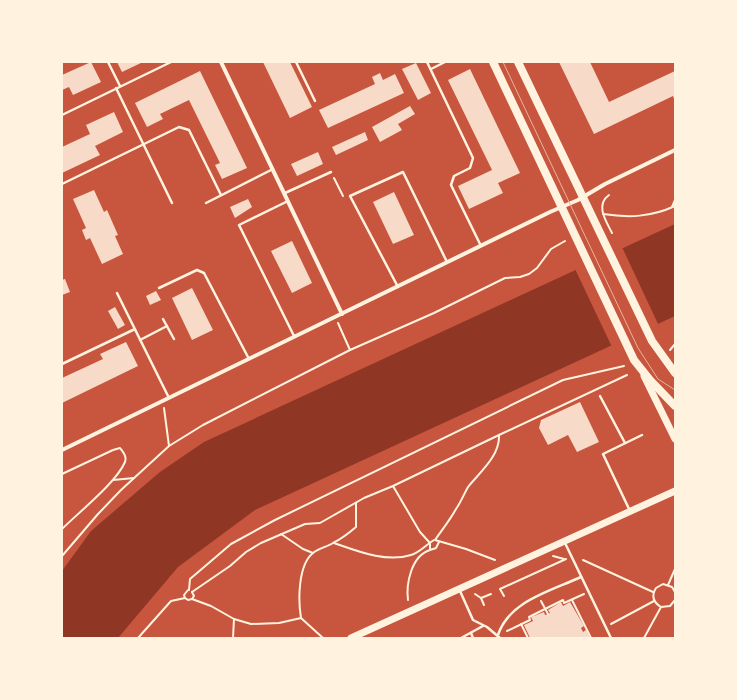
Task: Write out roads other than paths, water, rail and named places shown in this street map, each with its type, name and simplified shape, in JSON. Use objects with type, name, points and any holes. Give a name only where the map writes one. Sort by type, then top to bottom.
[{"type":"main road","points":[[493,62],[630,352],[641,370],[675,406]]},
{"type":"main road","points":[[519,62],[652,341],[675,373]]},
{"type":"street","points":[[222,62],[342,314]]},
{"type":"street","points":[[62,450],[583,197],[605,184],[675,150]]},
{"type":"street","points":[[641,370],[675,438]]},
{"type":"street","points":[[351,638],[458,588],[675,491]]},
{"type":"lane","points":[[108,62],[120,86]]},
{"type":"lane","points":[[62,115],[171,62]]},
{"type":"lane","points":[[296,62],[315,101]]},
{"type":"lane","points":[[427,62],[473,158],[470,168],[454,176],[451,185],[481,246]]},
{"type":"lane","points":[[431,69],[445,62]]},
{"type":"lane","points":[[116,88],[172,203]]},
{"type":"lane","points":[[62,184],[179,126],[189,130],[222,195]]},
{"type":"lane","points":[[206,203],[273,169]]},
{"type":"lane","points":[[285,193],[331,172]]},
{"type":"lane","points":[[398,287],[350,196],[402,172],[448,262]]},
{"type":"lane","points":[[288,200],[238,225],[294,337]]},
{"type":"lane","points":[[159,288],[197,270],[204,273],[249,359]]},
{"type":"lane","points":[[117,293],[169,398]]},
{"type":"lane","points":[[163,319],[174,339]]},
{"type":"lane","points":[[140,340],[167,326]]},
{"type":"lane","points":[[62,364],[135,329]]},
{"type":"lane","points":[[600,396],[624,443]]},
{"type":"lane","points":[[630,511],[603,454],[642,435]]},
{"type":"lane","points":[[564,540],[611,638]]},
{"type":"lane","points":[[498,635],[502,623],[509,614],[538,596],[581,577]]},
{"type":"lane","points":[[458,588],[473,620],[498,635],[500,638]]},
{"type":"lane","points":[[461,638],[484,626]]},
{"type":"lane","points":[[470,633],[473,638]]},
{"type":"tram line","points":[[503,62],[638,348],[658,379],[675,390]]}]
